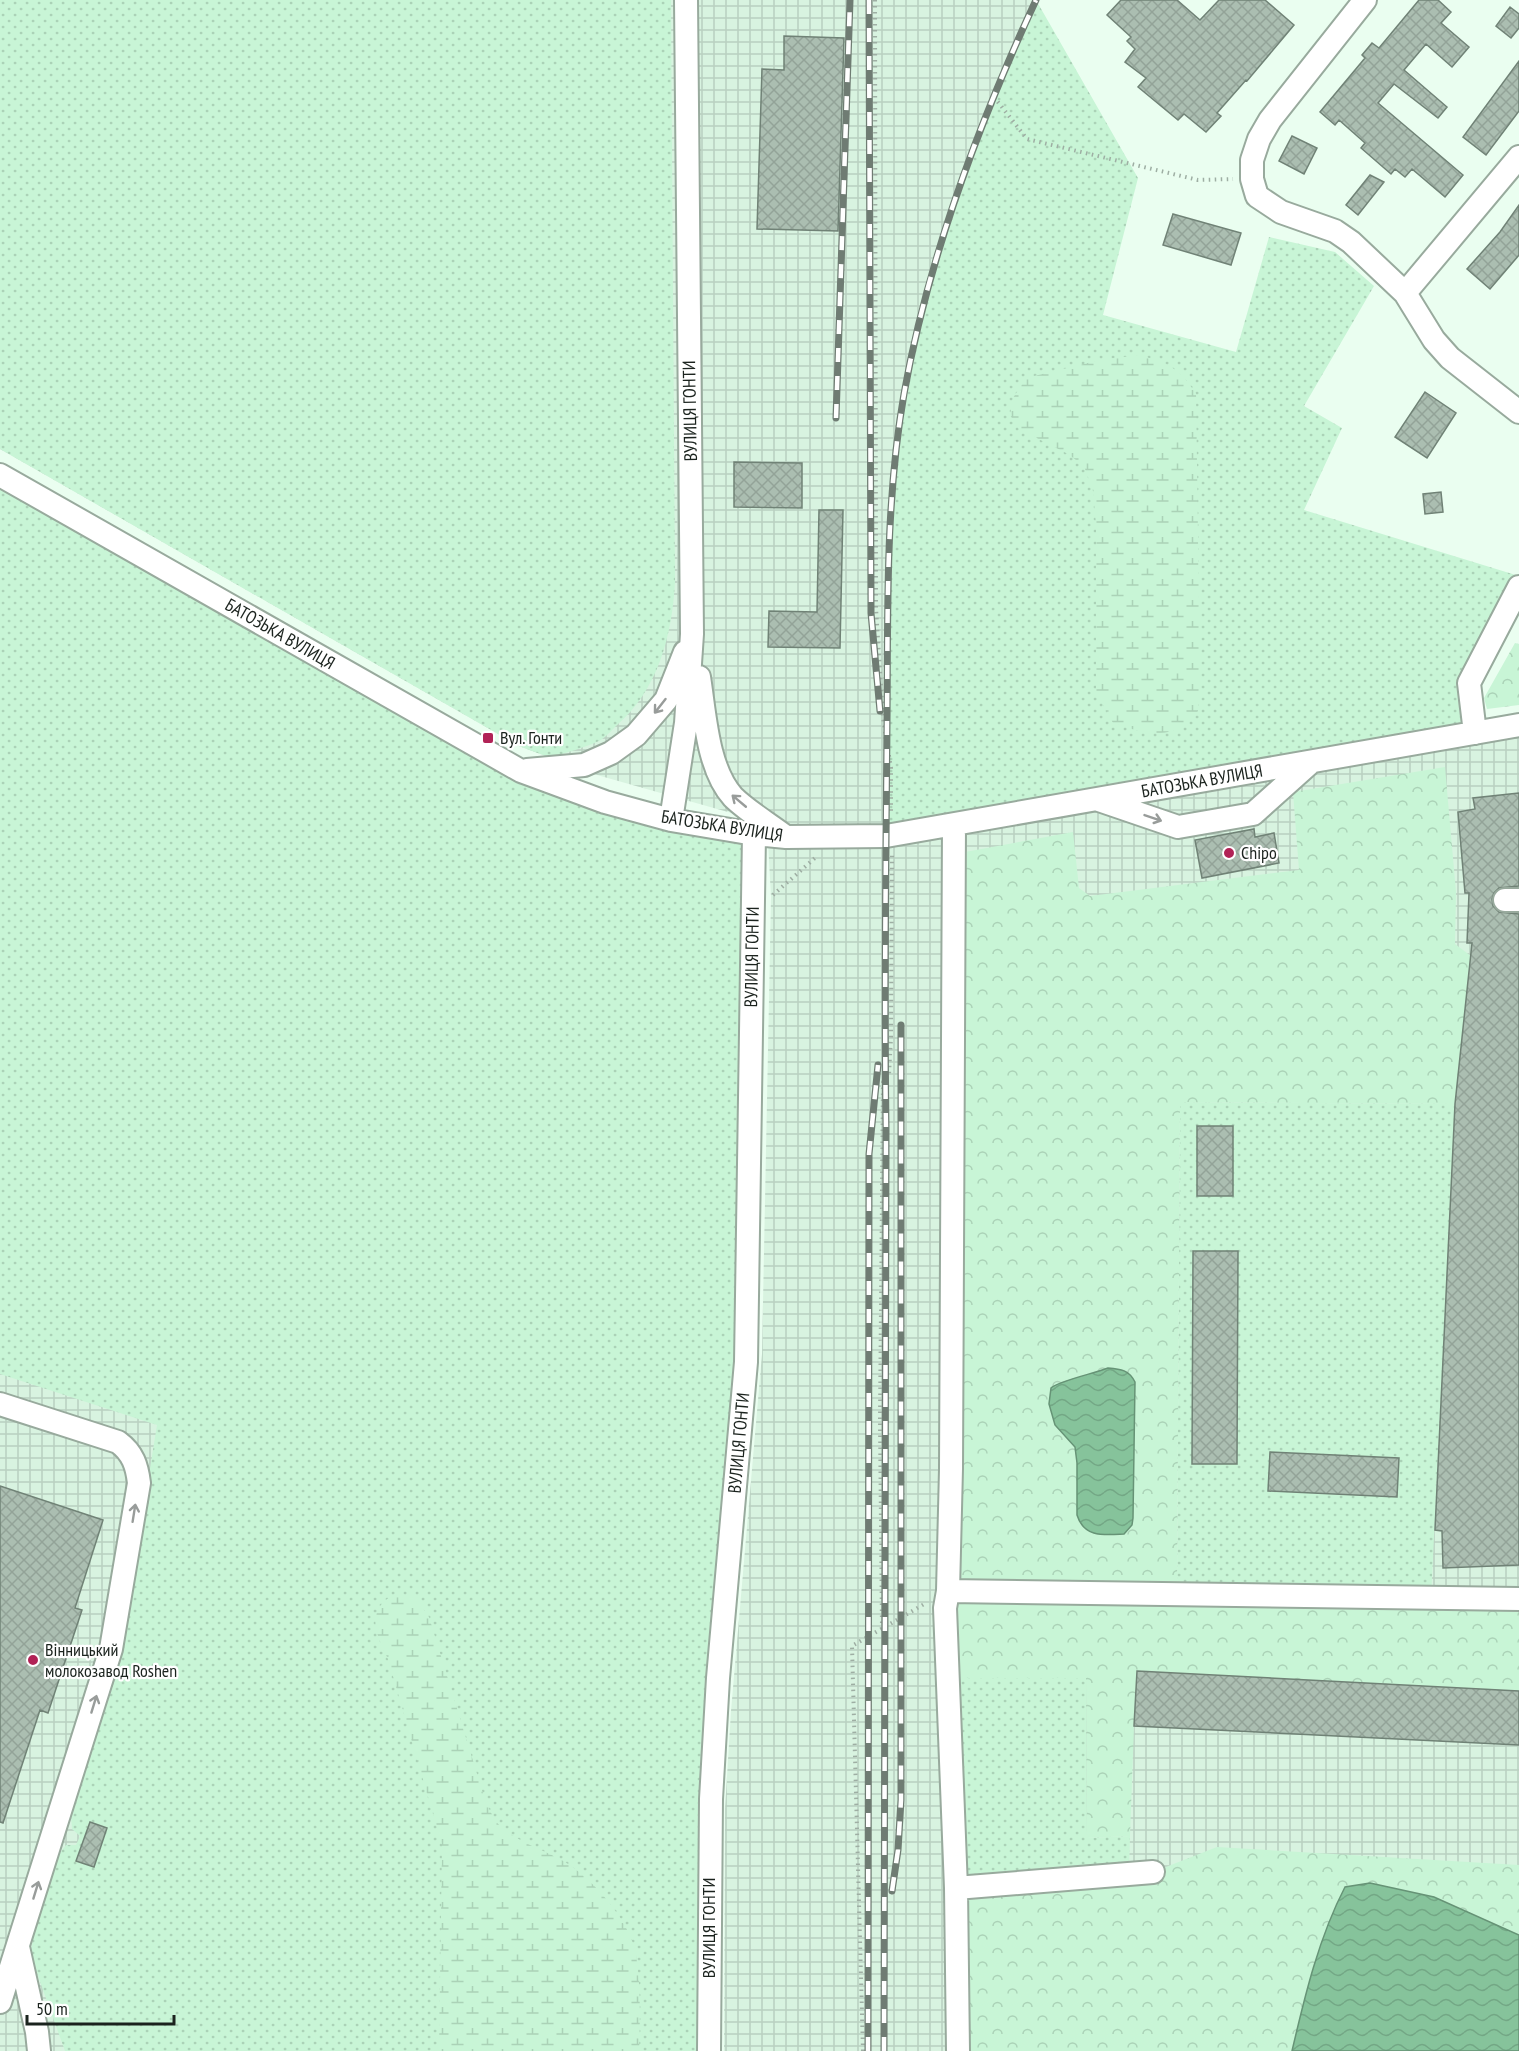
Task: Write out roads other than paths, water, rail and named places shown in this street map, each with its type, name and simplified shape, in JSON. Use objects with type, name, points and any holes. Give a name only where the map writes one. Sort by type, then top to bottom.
[{"type":"street","name":"ВУЛИЦЯ ГОНТИ","points":[[671,820],[686,723],[692,634],[686,0]]},
{"type":"street","points":[[1365,0],[1270,120],[1259,139],[1252,160],[1252,179],[1257,196],[1281,212],[1335,231],[1351,242],[1405,293],[1434,340],[1450,358],[1519,412]]},
{"type":"street","points":[[1405,293],[1519,157]]},
{"type":"street","name":"БАТОЗЬКА ВУЛИЦЯ","points":[[0,475],[521,771],[605,802],[671,820],[754,834],[786,837],[886,836],[1519,725]]},
{"type":"street","points":[[1474,733],[1469,683],[1519,587]]},
{"type":"street","points":[[521,771],[585,765],[611,753],[636,735],[666,700],[692,634]]},
{"type":"street","points":[[692,634],[708,735],[715,765],[722,782],[734,798],[786,837]]},
{"type":"street","points":[[1098,800],[1178,827],[1243,816],[1253,814],[1312,762]]},
{"type":"street","points":[[954,825],[951,1469],[948,1591],[945,1608],[956,1888],[958,2051]]},
{"type":"street","name":"ВУЛИЦЯ ГОНТИ","points":[[709,2051],[711,1799],[718,1678],[746,1362],[754,834]]},
{"type":"street","points":[[0,1404],[118,1442],[128,1449],[133,1458],[138,1471],[139,1483],[111,1649],[0,2002]]},
{"type":"street","points":[[948,1591],[1519,1599]]},
{"type":"street","points":[[956,1888],[1153,1872]]},
{"type":"street","points":[[18,1946],[39,2051]]},
{"type":"water","points":[[1108,1368],[1124,1371],[1135,1382],[1132,1525],[1124,1534],[1109,1535],[1096,1534],[1084,1528],[1080,1522],[1077,1515],[1075,1447],[1055,1425],[1049,1404],[1051,1388],[1055,1385]]},
{"type":"water","points":[[1370,1883],[1434,1897],[1519,1935],[1519,2051],[1292,2051],[1314,1967],[1336,1906],[1345,1887]]},
{"type":"railway","points":[[836,418],[850,0]]},
{"type":"railway","points":[[869,0],[871,613],[880,711]]},
{"type":"railway","points":[[884,2051],[885,926],[888,599],[893,476],[904,394],[914,343],[941,243],[994,95],[1036,0]]},
{"type":"railway","points":[[892,1891],[898,1850],[901,1800],[901,1025]]},
{"type":"railway","points":[[868,2051],[869,1154],[878,1065]]},
{"type":"place","name":"Вул. Гонти","points":[[488,738]]},
{"type":"place","name":"Chipo","points":[[1229,853]]},
{"type":"place","name":"Вінницький молокозавод Roshen","points":[[33,1660]]}]
